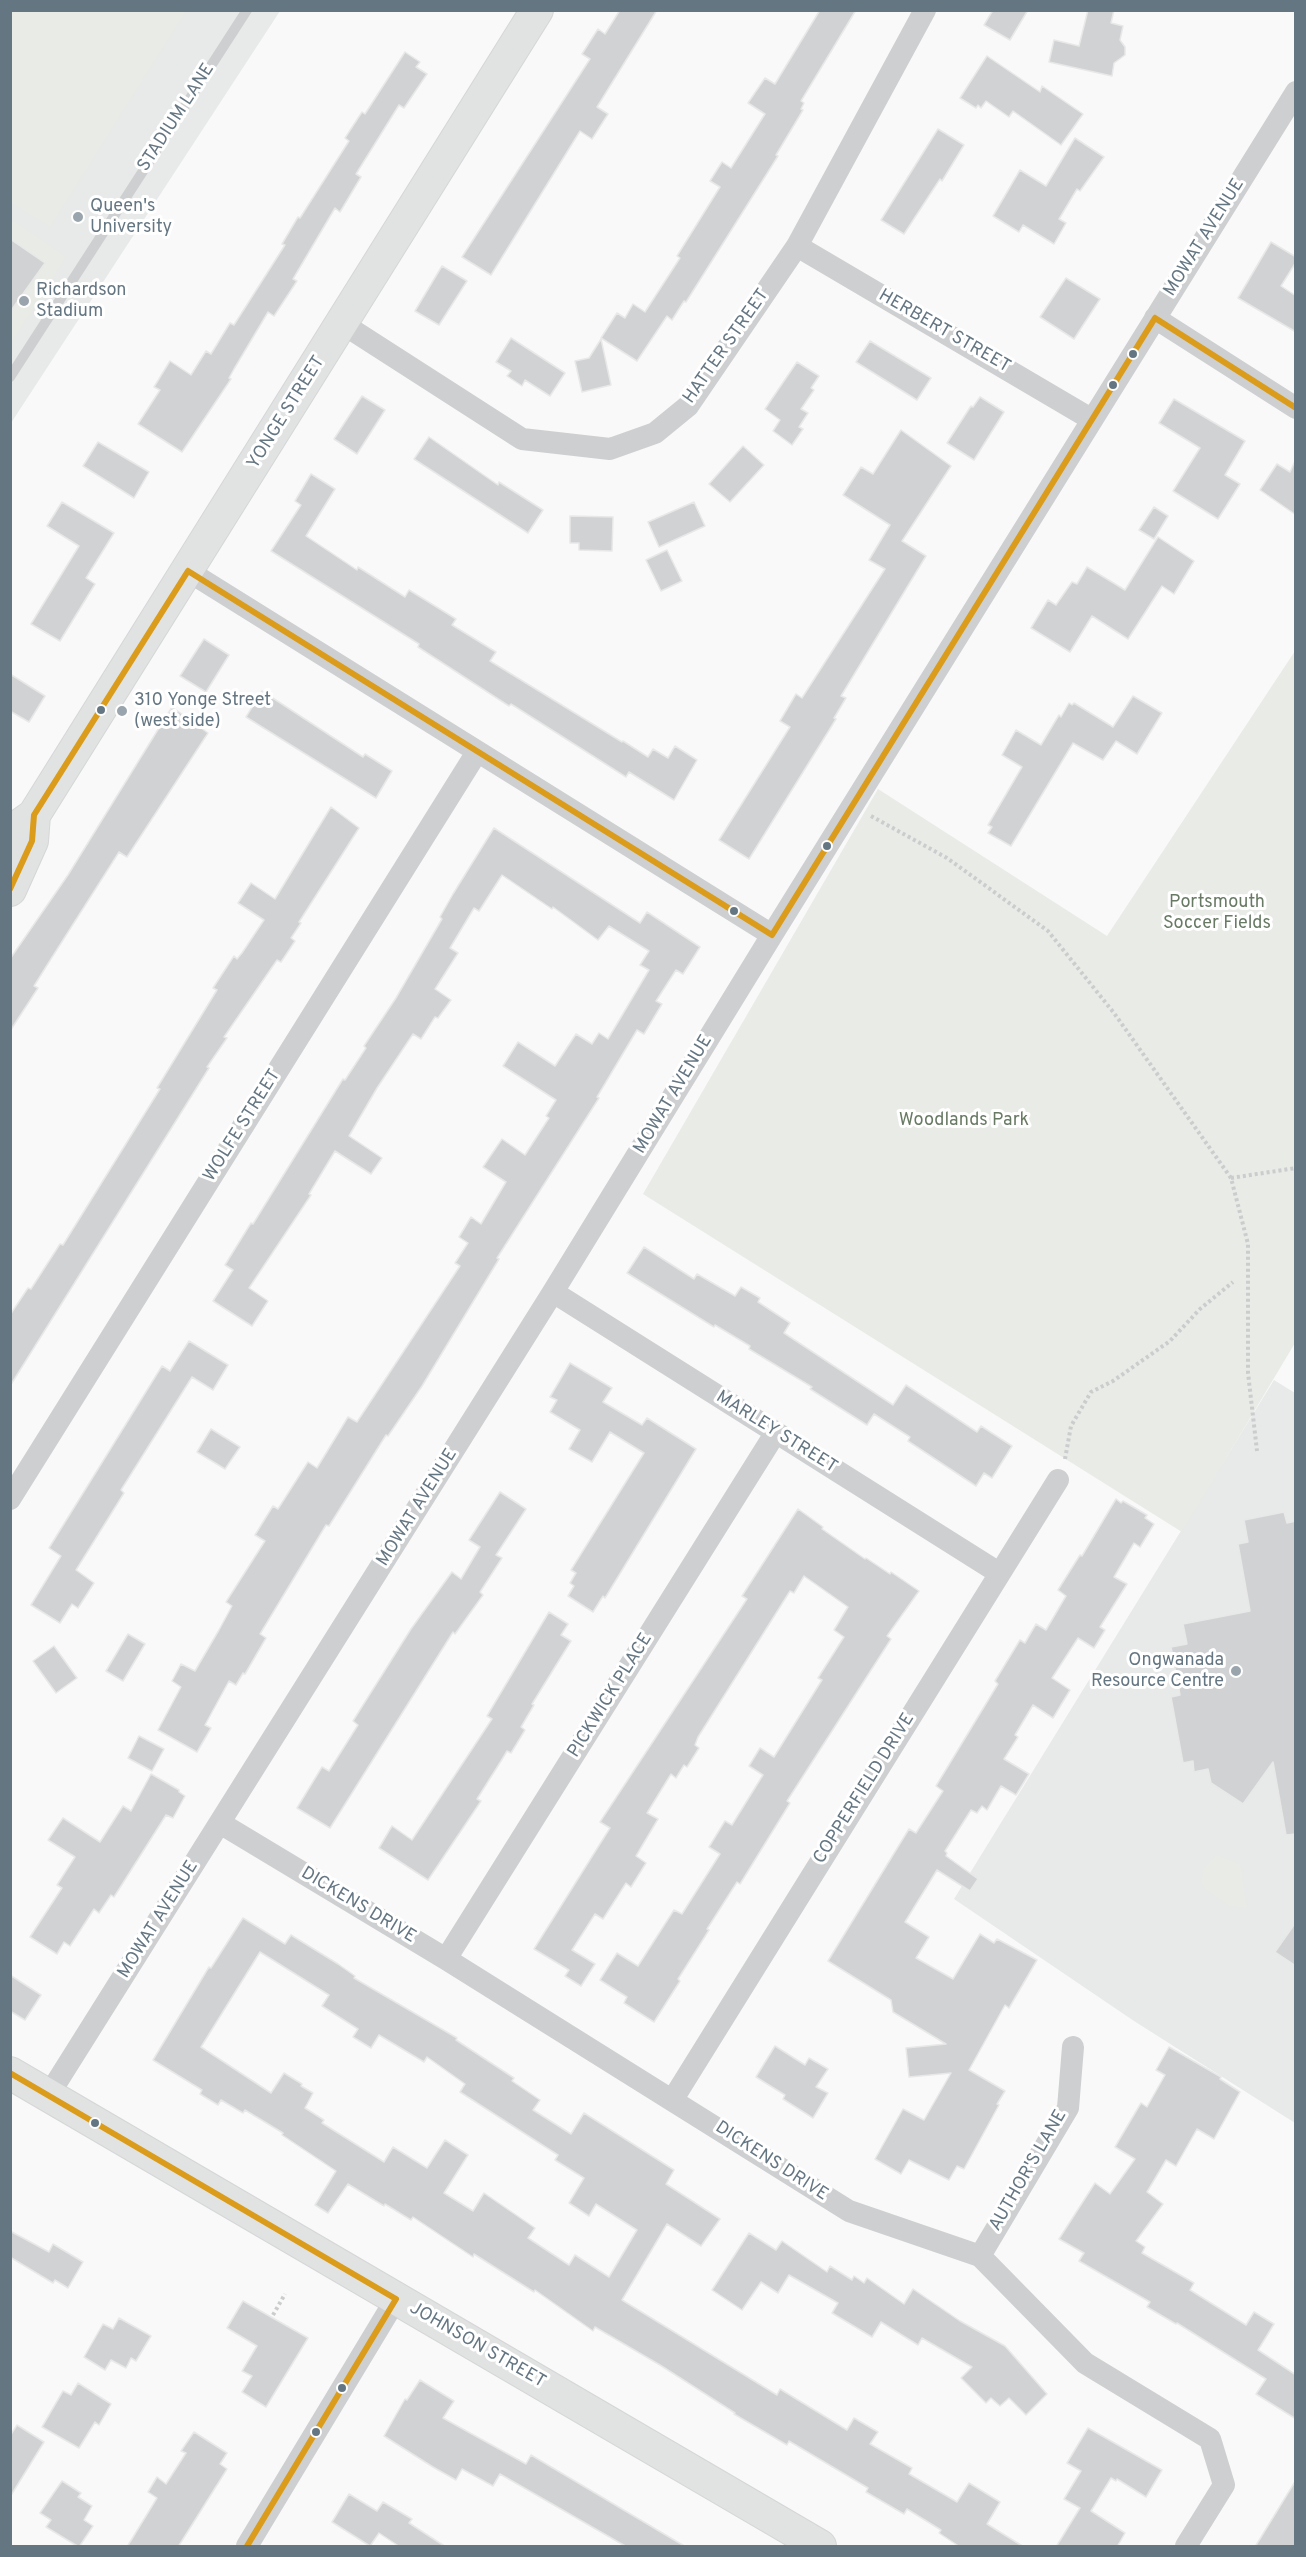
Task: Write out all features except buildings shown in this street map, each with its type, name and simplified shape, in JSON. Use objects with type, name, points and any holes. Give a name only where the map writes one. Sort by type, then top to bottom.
[{"type":"street","name":"YONGE STREET","points":[[10,890],[32,841],[22,824],[188,571],[537,10]]},
{"type":"street","name":"HATTER STREET","points":[[342,324],[522,439],[610,450],[655,433],[688,406],[797,246],[925,10]]},
{"type":"street","name":"MOWAT AVENUE","points":[[48,2096],[553,1292],[852,805],[1296,92]]},
{"type":"street","name":"HERBERT STREET","points":[[797,246],[1091,419]]},
{"type":"street","points":[[1155,318],[1296,408]]},
{"type":"street","points":[[188,571],[772,935]]},
{"type":"street","name":"WOLFE STREET","points":[[10,1499],[477,752]]},
{"type":"street","name":"MARLEY STREET","points":[[553,1292],[999,1574]]},
{"type":"street","name":"PICKWICK PLACE","points":[[446,1959],[776,1432]]},
{"type":"street","name":"COPPERFIELD DRIVE","points":[[673,2099],[999,1574],[1061,1470]]},
{"type":"street","name":"DICKENS DRIVE","points":[[220,1823],[673,2099],[849,2211],[980,2256],[1085,2363],[1210,2439],[1224,2485],[1185,2547]]},
{"type":"street","name":"AUTHOR'S LANE","points":[[980,2256],[1068,2108],[1073,2047]]},
{"type":"street","name":"JOHNSON STREET","points":[[10,2073],[820,2547]]},
{"type":"street","points":[[250,2545],[396,2299]]},
{"type":"lane","name":"STADIUM LANE","points":[[10,377],[247,10]]},
{"type":"path","points":[[852,805],[947,858],[1048,931],[1114,1013],[1231,1178],[1248,1244],[1248,1373],[1257,1451]]},
{"type":"path","points":[[1231,1178],[1296,1168]]},
{"type":"path","points":[[1061,1470],[1071,1426],[1091,1392],[1113,1381],[1170,1341],[1200,1309],[1233,1282]]},
{"type":"path","points":[[273,2315],[285,2294]]},
{"type":"shaded area","name":"Queen's University","points":[[11,11],[280,11],[11,423]]},
{"type":"shaded area","points":[[1274,1380],[1295,1393],[1295,2123],[1134,2021],[954,1899]]},
{"type":"green space","points":[[10,11],[186,11],[50,227],[11,202]]},
{"type":"green space","name":"Richardson Stadium","points":[[11,219],[66,257],[11,344]]},
{"type":"green space","name":"Woodlands Park","points":[[1295,651],[1295,1343],[1182,1532],[643,1194],[878,789],[1107,936]]},
{"type":"green space","points":[[1216,1855],[1240,1864],[1247,1908],[1229,1906],[1205,1889],[1201,1882],[1204,1868]]},
{"type":"transit line","points":[[1155,318],[1296,408]]},
{"type":"transit line","points":[[772,935],[1155,318]]},
{"type":"transit line","points":[[188,571],[772,935]]},
{"type":"transit line","points":[[10,889],[32,841],[34,815],[188,571]]},
{"type":"transit line","points":[[10,2073],[396,2299]]},
{"type":"transit line","points":[[247,2546],[396,2299]]},
{"type":"place","name":"Queen's University","points":[[78,217]]},
{"type":"place","name":"Richardson Stadium","points":[[24,301]]},
{"type":"place","name":"310 Yonge Street (west side)","points":[[122,711]]},
{"type":"place","name":"Ongwanada Resource Centre","points":[[1236,1671]]},
{"type":"park label","name":"Portsmouth Soccer Fields","points":[[1217,913]]}]
